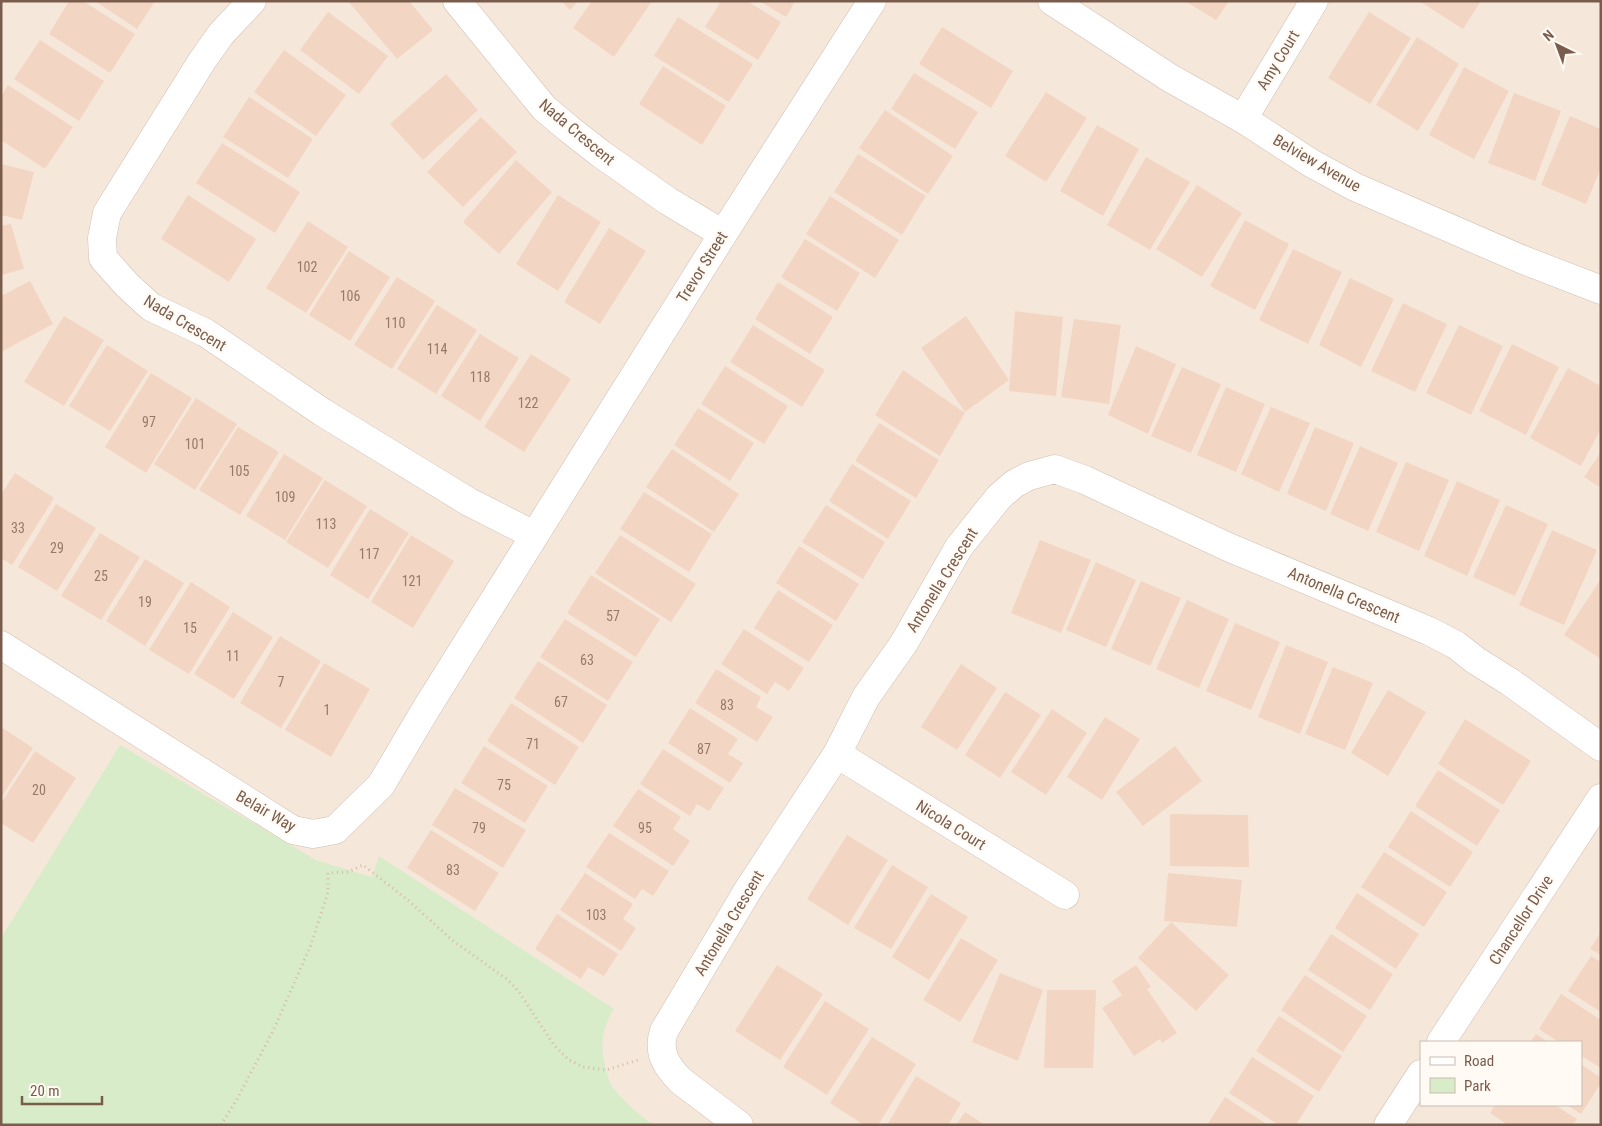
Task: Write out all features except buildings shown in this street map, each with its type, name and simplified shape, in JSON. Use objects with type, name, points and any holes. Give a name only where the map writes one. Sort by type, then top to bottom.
[{"type":"street","name":"Nada Crescent","points":[[252,1],[221,34],[202,61],[106,213],[102,238],[103,258],[127,285],[151,307],[206,333],[322,412],[469,502],[534,535]]},
{"type":"street","name":"Nada Crescent","points":[[457,1],[544,108],[601,154],[668,202],[723,234]]},
{"type":"street","name":"Trevor Street","points":[[534,535],[872,1]]},
{"type":"street","name":"Belview Avenue","points":[[1052,1],[1170,78],[1243,119],[1311,163],[1355,187],[1521,259],[1601,290]]},
{"type":"street","name":"Amy Court","points":[[1243,119],[1314,1]]},
{"type":"street","name":"Antonella Crescent","points":[[739,1125],[673,1073],[663,1057],[661,1040],[664,1031],[748,890],[837,754],[866,697],[904,643],[959,547],[999,496],[1014,484],[1029,476],[1055,469],[1085,480],[1228,547],[1429,631],[1456,645],[1601,748]]},
{"type":"street","name":"Belair Way","points":[[1,645],[293,830],[312,834],[335,830],[381,785],[534,535]]},
{"type":"street","name":"Nicola Court","points":[[837,754],[1065,895]]},
{"type":"street","name":"Chancellor Drive","points":[[1443,1041],[1601,798]]},
{"type":"street","points":[[1394,1123],[1420,1076]]},
{"type":"path","points":[[221,1125],[273,1031],[310,945],[328,892],[328,872],[348,872],[363,865],[409,900],[452,940],[508,980],[528,1004],[554,1045],[569,1060],[583,1067],[606,1070],[639,1059]]},
{"type":"shaded area","points":[[1,1],[1601,1],[1601,1125],[1,1125]]},
{"type":"green space","points":[[120,745],[316,860],[372,877],[379,856],[614,1009],[607,1023],[602,1043],[608,1078],[624,1100],[653,1125],[1,1125],[1,938]]}]
